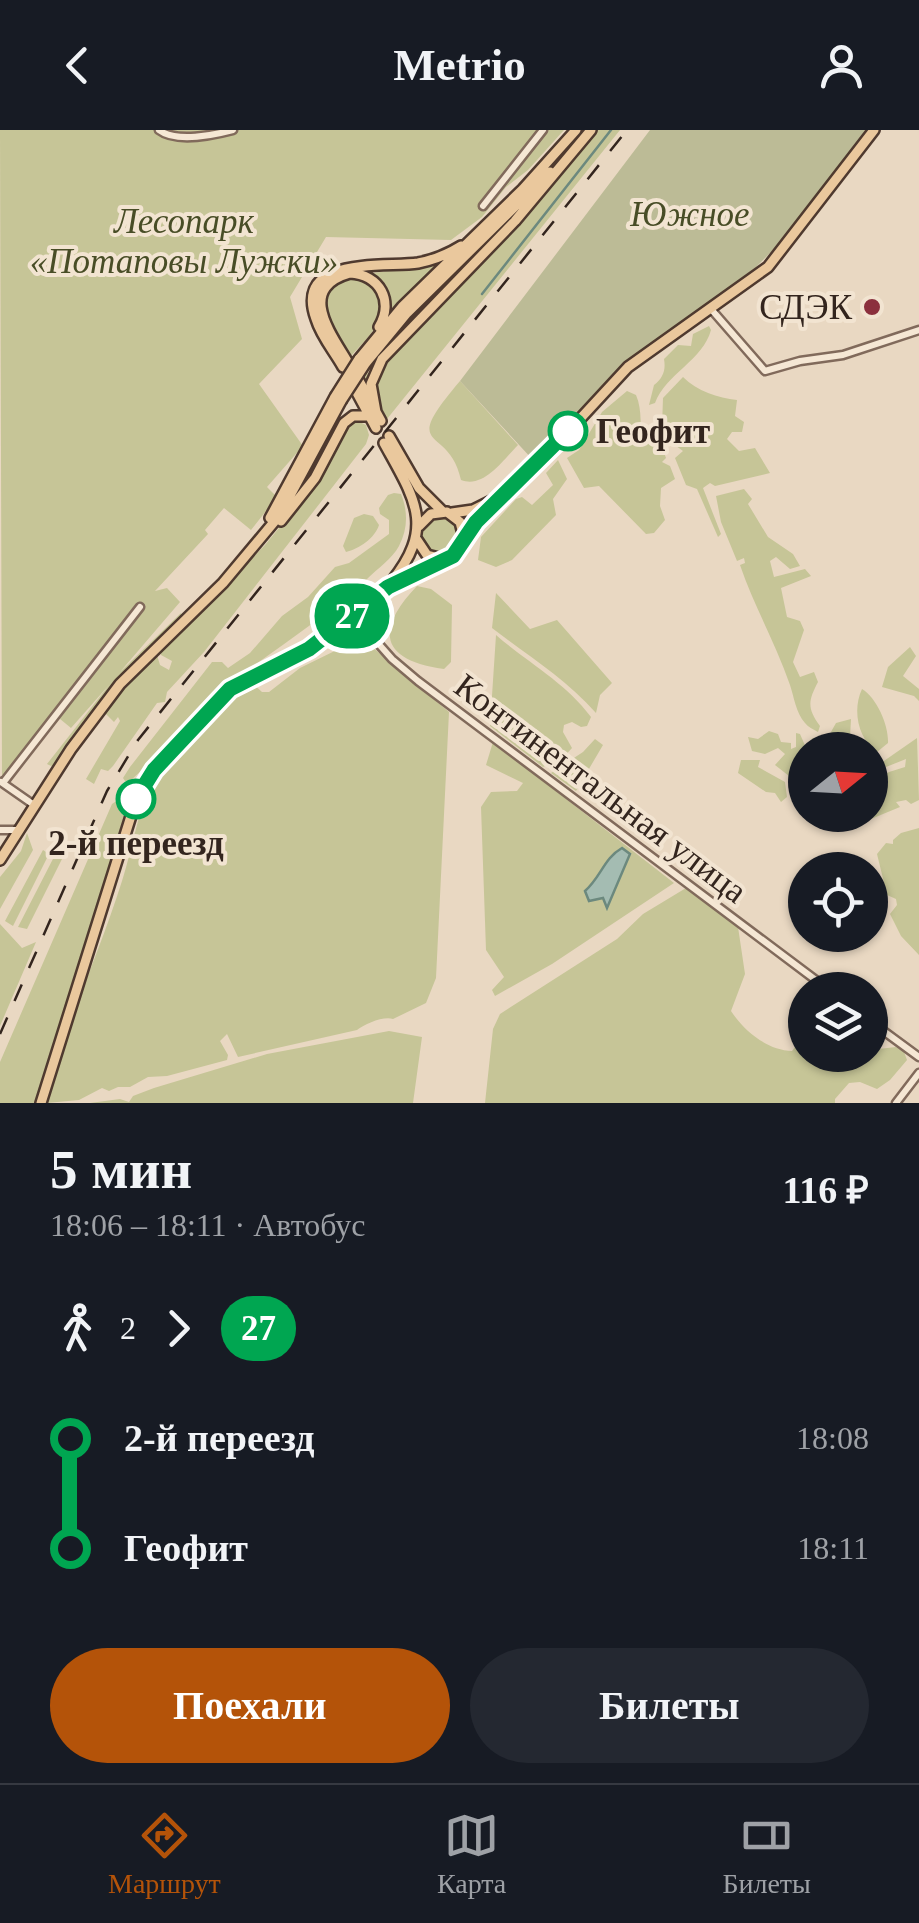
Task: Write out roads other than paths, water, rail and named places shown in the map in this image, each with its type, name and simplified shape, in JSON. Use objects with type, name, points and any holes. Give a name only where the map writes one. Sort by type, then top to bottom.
[{"type":"main road","points":[[0,860],[120,684],[223,583],[263,534],[338,399],[354,362],[402,307],[487,225],[576,130]]},
{"type":"main road","points":[[354,362],[510,214],[590,130]]},
{"type":"main road","points":[[376,420],[370,384],[382,358],[515,221],[590,130]]},
{"type":"main road","points":[[41,1103],[138,793],[154,770],[230,689],[295,658],[388,587],[456,553],[476,522],[555,446],[628,367],[768,267],[874,130]]},
{"type":"main road","points":[[354,362],[314,314],[317,288],[328,275],[349,266],[432,260],[457,249],[487,225]]},
{"type":"main road","points":[[354,362],[324,320],[320,305],[328,286],[345,274],[369,278],[385,298],[384,319],[368,348]]},
{"type":"main road","points":[[356,383],[376,420]]},
{"type":"main road","points":[[263,534],[278,524],[306,492],[348,419],[376,420]]},
{"type":"main road","points":[[388,587],[410,558],[419,526],[411,495],[386,440],[419,488],[460,522],[463,543]]},
{"type":"main road","points":[[419,526],[427,516],[473,510],[508,490]]},
{"type":"main road","points":[[417,538],[427,555],[446,559]]},
{"type":"street","points":[[160,130],[166,136],[191,138],[233,130]]},
{"type":"street","points":[[483,206],[543,130]]},
{"type":"street","points":[[710,308],[765,371],[843,355],[919,330]]},
{"type":"street","points":[[344,623],[361,626],[364,606]]},
{"type":"street","points":[[34,805],[2,782],[140,607]]},
{"type":"street","name":"Континентальная улица","points":[[353,616],[418,681],[804,972]]},
{"type":"street","points":[[0,830],[19,830]]},
{"type":"street","points":[[888,1034],[919,1057]]},
{"type":"street","points":[[896,1103],[919,1073]]},
{"type":"waterway","points":[[482,294],[611,130]]},
{"type":"railway","points":[[0,1034],[107,791],[138,740],[627,130]]},
{"type":"place","name":"СДЭК","points":[[872,307]]},
{"type":"place","name":"Геофит","points":[[568,431]]},
{"type":"place","name":"2-й переезд","points":[[136,799]]},
{"type":"park label","name":"Южное","points":[[690,214]]},
{"type":"park label","name":"Лесопарк «Потаповы Лужки»","points":[[184,241]]}]
